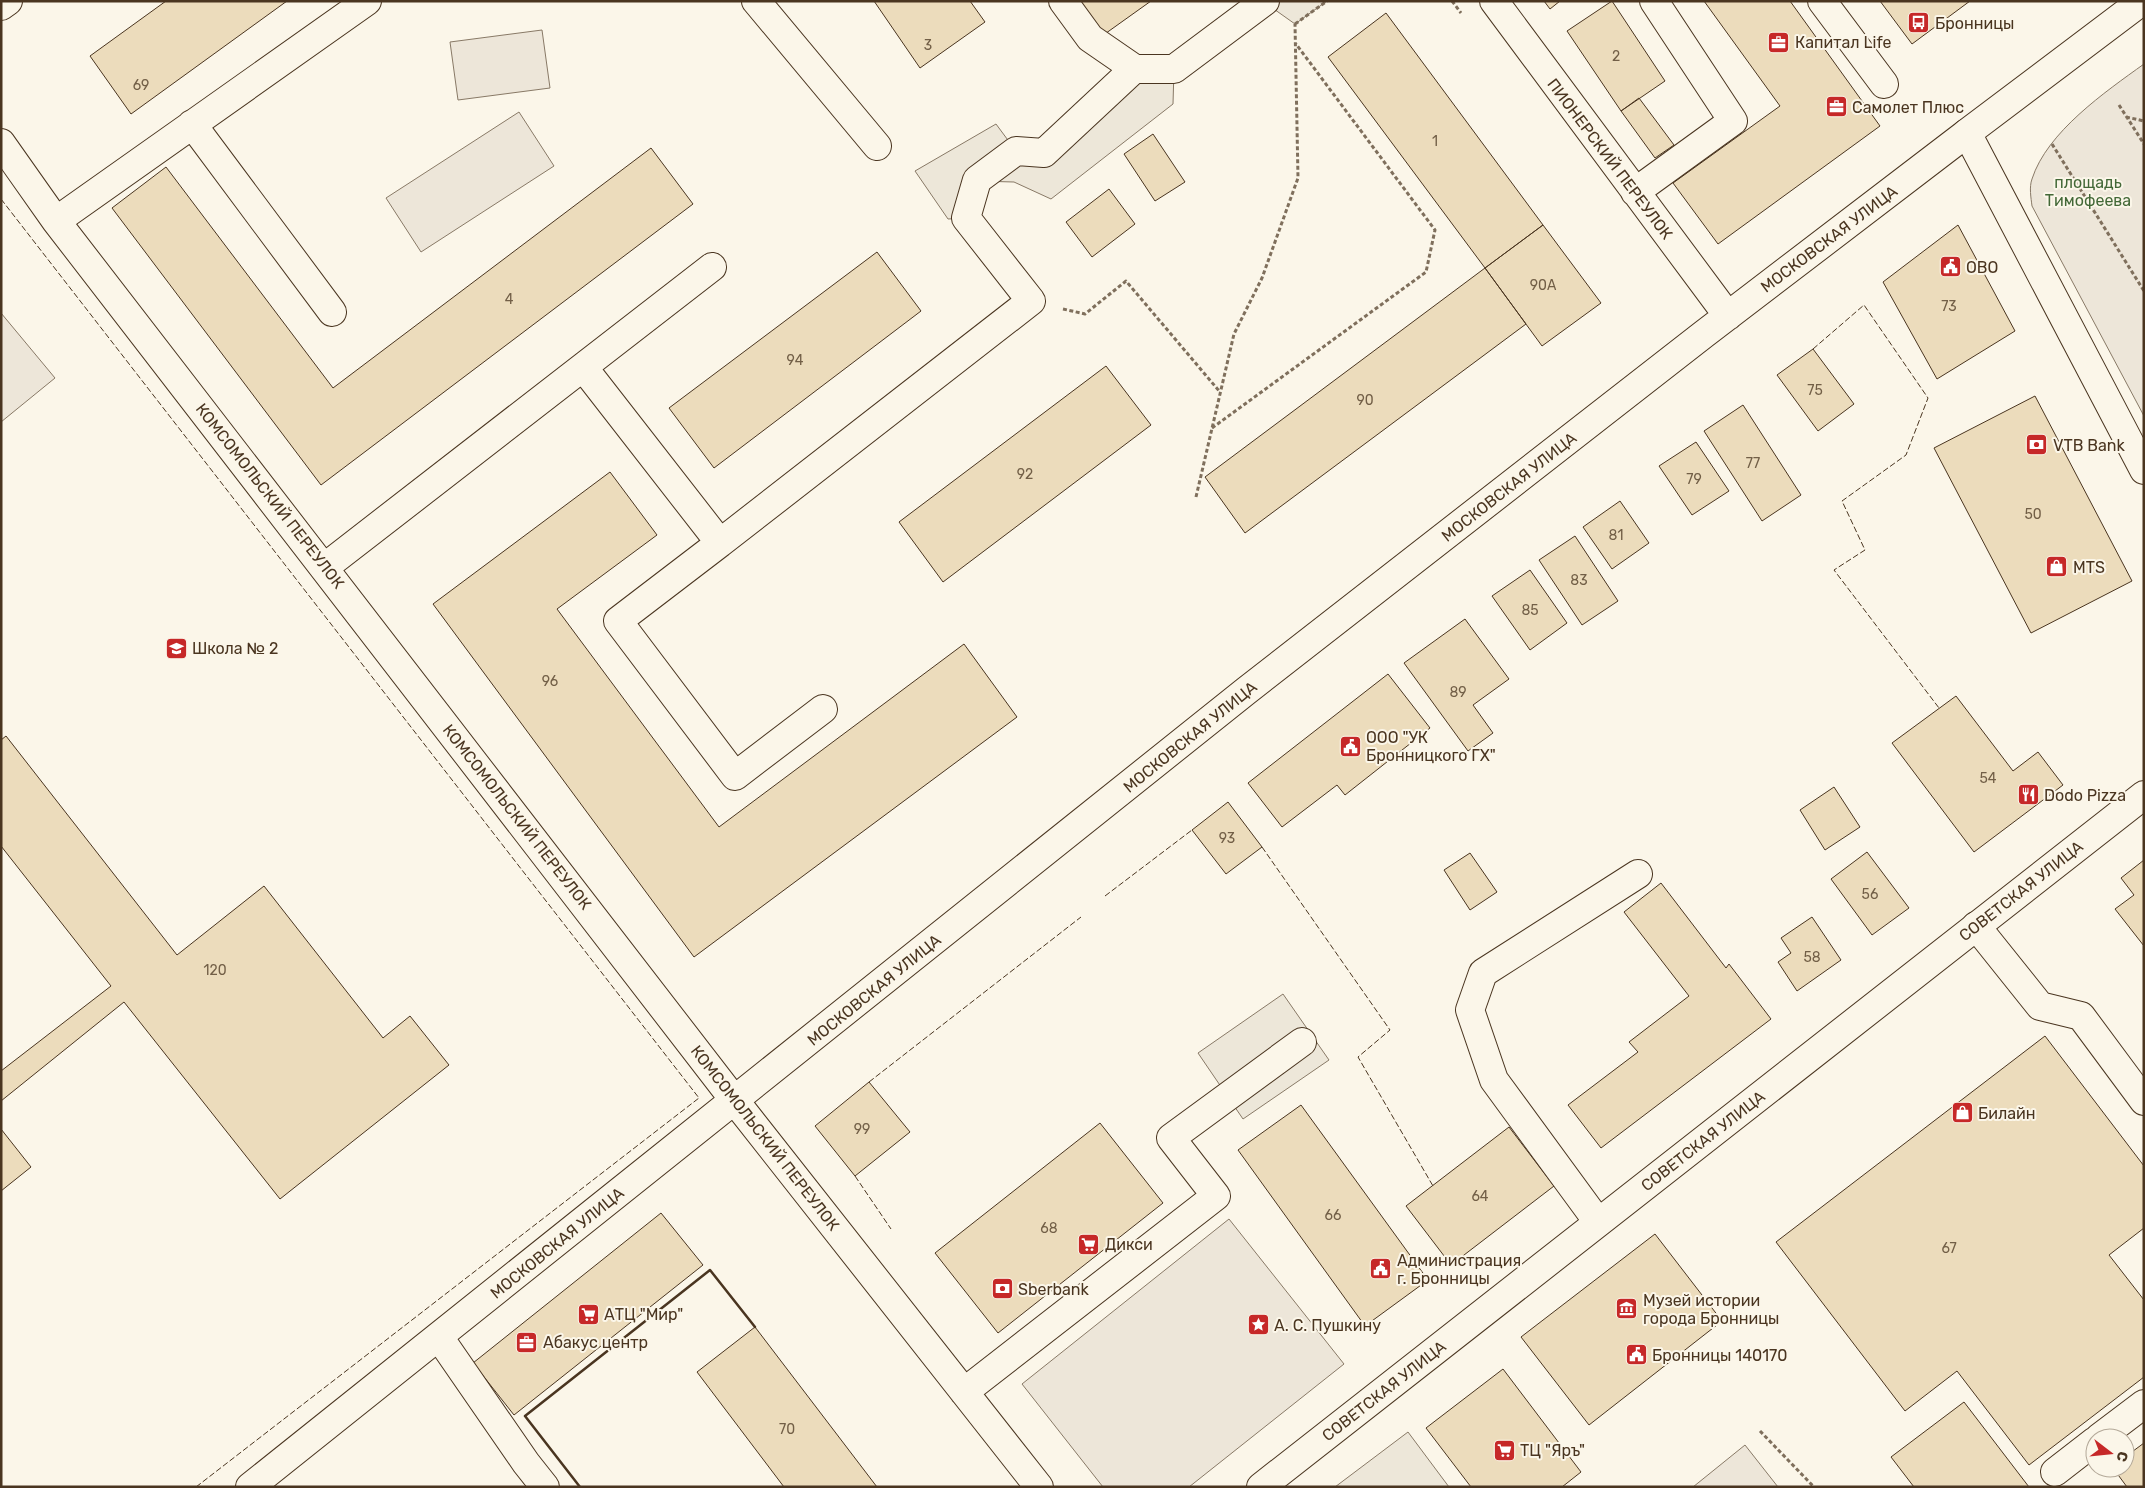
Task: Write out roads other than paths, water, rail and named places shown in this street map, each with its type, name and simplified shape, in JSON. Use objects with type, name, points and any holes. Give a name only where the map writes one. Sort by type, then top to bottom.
[{"type":"street","points":[[1,6],[8,1]]},
{"type":"street","points":[[56,221],[367,1]]},
{"type":"street","points":[[756,1],[877,146]]},
{"type":"street","points":[[1063,1],[1090,38],[1134,69],[1174,68],[1265,1]]},
{"type":"street","name":"ПИОНЕРСКИЙ ПЕРЕУЛОК","points":[[1494,1],[1728,316]]},
{"type":"street","points":[[1635,192],[1733,121],[1654,1]]},
{"type":"street","points":[[1822,1],[1884,84]]},
{"type":"street","name":"МОСКОВСКАЯ УЛИЦА","points":[[250,1487],[1246,691],[1728,316],[2142,1]]},
{"type":"street","points":[[823,709],[735,776],[618,621],[1031,301],[966,218],[977,180],[1016,151],[1044,153],[1134,69]]},
{"type":"street","points":[[192,124],[332,312]]},
{"type":"street","points":[[1967,133],[2144,470]]},
{"type":"street","name":"КОМСОМОЛЬСКИЙ ПЕРЕУЛОК","points":[[1,143],[56,221],[325,566],[735,1101],[1039,1487]]},
{"type":"street","points":[[325,566],[712,267]]},
{"type":"street","points":[[583,367],[720,542]]},
{"type":"street","name":"СОВЕТСКАЯ УЛИЦА","points":[[1261,1487],[2144,795]]},
{"type":"street","points":[[1598,1222],[1494,1080],[1470,1010],[1483,972],[1638,874]]},
{"type":"street","points":[[1976,926],[2040,1006],[2081,1016],[2144,1101]]},
{"type":"street","points":[[964,1392],[1216,1196],[1171,1138],[1302,1042]]},
{"type":"street","points":[[439,1337],[526,1463],[545,1487]]},
{"type":"street","points":[[2112,1428],[2144,1404]]},
{"type":"street","points":[[2055,1472],[2085,1449]]},
{"type":"place","name":"Бронницы","points":[[1919,23]]},
{"type":"place","name":"Капитал Life","points":[[1779,42]]},
{"type":"place","name":"Самолет Плюс","points":[[1836,107]]},
{"type":"place","name":"ОВО","points":[[1950,267]]},
{"type":"place","name":"VTB Bank","points":[[2037,445]]},
{"type":"place","name":"MTS","points":[[2057,567]]},
{"type":"place","name":"Школа № 2","points":[[176,648]]},
{"type":"place","name":"ООО \"УК Бронницкого ГХ\"","points":[[1350,746]]},
{"type":"place","name":"Dodo Pizza","points":[[2028,795]]},
{"type":"place","name":"Билайн","points":[[1962,1113]]},
{"type":"place","name":"Дикси","points":[[1089,1244]]},
{"type":"place","name":"Администрация г. Бронницы","points":[[1381,1269]]},
{"type":"place","name":"Sberbank","points":[[1002,1289]]},
{"type":"place","name":"Музей истории города Бронницы","points":[[1627,1309]]},
{"type":"place","name":"АТЦ \"Мир\"","points":[[588,1314]]},
{"type":"place","name":"А. С. Пушкину","points":[[1258,1325]]},
{"type":"place","name":"Абакус центр","points":[[527,1342]]},
{"type":"place","name":"Бронницы 140170","points":[[1636,1355]]},
{"type":"place","name":"ТЦ \"Яръ\"","points":[[1504,1450]]},
{"type":"park label","name":"площадь Тимофеева","points":[[2088,191]]}]
